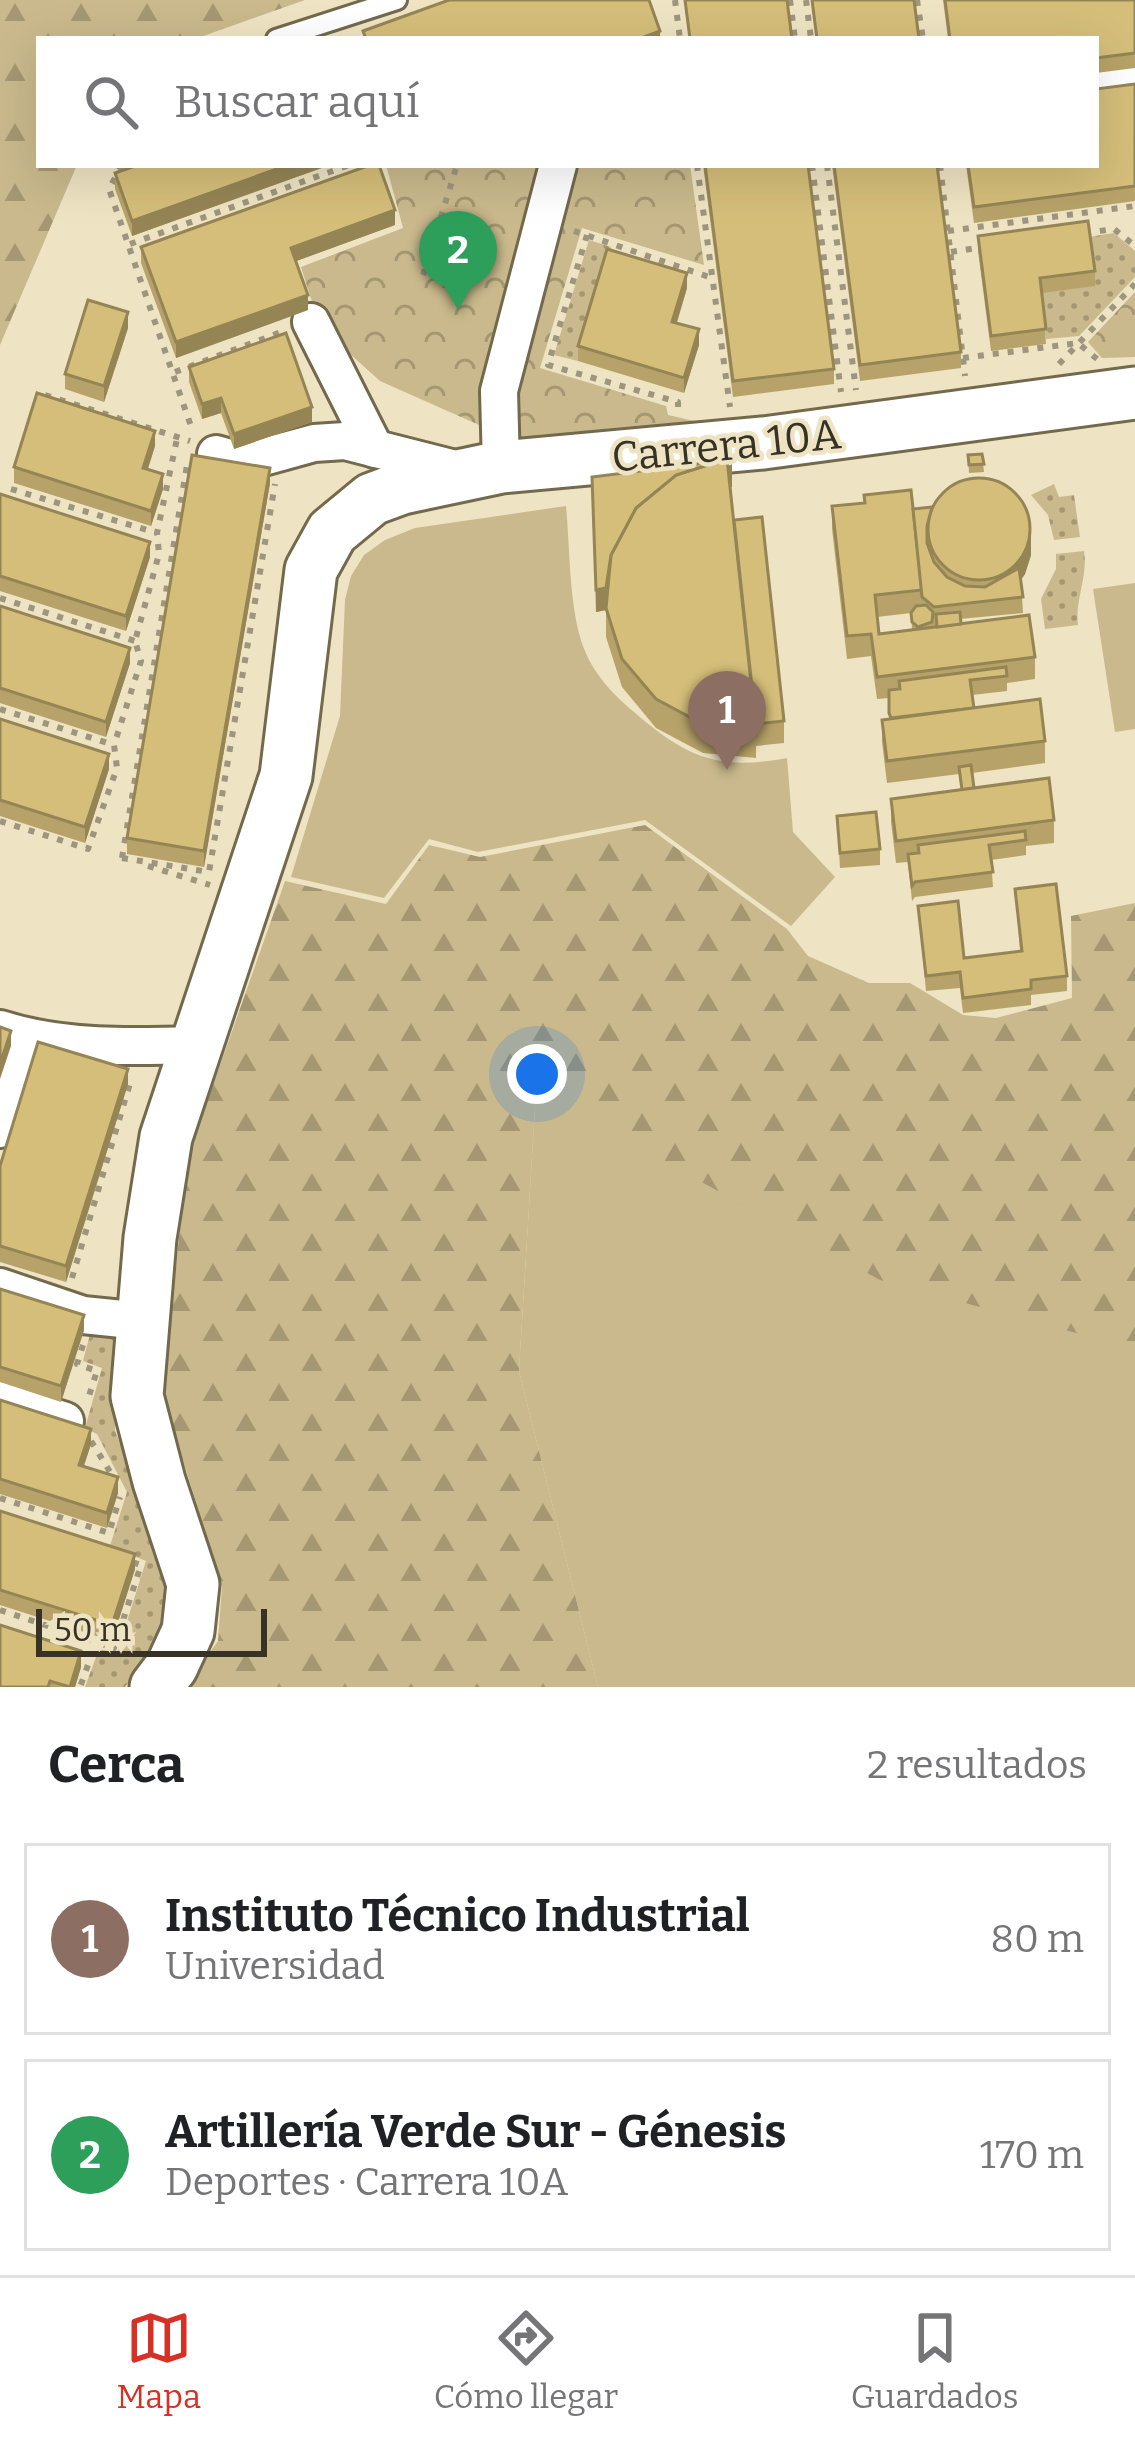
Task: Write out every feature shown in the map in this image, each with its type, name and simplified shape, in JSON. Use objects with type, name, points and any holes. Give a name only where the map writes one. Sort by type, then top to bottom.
[{"type":"street","points":[[1099,87],[1135,82]]},
{"type":"street","points":[[219,454],[345,441],[487,470],[500,391],[557,168]]},
{"type":"street","points":[[311,322],[375,449]]},
{"type":"street","name":"Carrera 10A","points":[[196,1045],[286,776],[311,570],[332,532],[372,499],[487,470],[763,443],[1135,392]]},
{"type":"street","points":[[0,1129],[14,1034],[133,1047],[196,1045],[166,1137],[150,1238],[137,1396],[193,1583],[188,1631],[156,1687]]},
{"type":"street","points":[[0,1287],[83,1315],[142,1321]]},
{"type":"street","points":[[0,1400],[75,1418]]},
{"type":"lane","points":[[285,36],[397,0]]},
{"type":"path","points":[[675,0],[680,36]]},
{"type":"path","points":[[790,0],[795,36]]},
{"type":"path","points":[[806,0],[811,36]]},
{"type":"path","points":[[917,0],[923,36]]},
{"type":"path","points":[[120,168],[109,189],[175,372],[219,454]]},
{"type":"path","points":[[130,244],[341,168]]},
{"type":"path","points":[[423,275],[456,168]]},
{"type":"path","points":[[697,168],[730,410],[712,407]]},
{"type":"path","points":[[812,168],[842,402]]},
{"type":"path","points":[[827,168],[857,399]]},
{"type":"path","points":[[940,168],[967,387]]},
{"type":"path","points":[[948,231],[1135,206]]},
{"type":"path","points":[[565,228],[712,278]]},
{"type":"path","points":[[1067,236],[1114,229],[1135,246]]},
{"type":"path","points":[[587,235],[548,365],[678,402],[677,410],[695,408]]},
{"type":"path","points":[[950,252],[997,245]]},
{"type":"path","points":[[963,358],[1078,343],[1135,284]]},
{"type":"path","points":[[175,372],[311,322]]},
{"type":"path","points":[[0,821],[88,849],[117,768],[114,745],[141,661],[135,641],[159,554],[157,533],[178,434],[45,395]]},
{"type":"path","points":[[219,454],[276,478],[209,872],[122,858],[187,461],[219,454]]},
{"type":"path","points":[[11,490],[157,533]]},
{"type":"path","points":[[0,598],[135,641]]},
{"type":"path","points":[[121,655],[141,661]]},
{"type":"path","points":[[0,709],[114,745]]},
{"type":"path","points":[[98,761],[117,768]]},
{"type":"path","points":[[122,858],[213,885]]},
{"type":"path","points":[[67,1294],[133,1081]]},
{"type":"path","points":[[75,1418],[97,1371],[76,1364],[88,1329]]},
{"type":"path","points":[[0,1498],[109,1534],[121,1492]]},
{"type":"path","points":[[0,1610],[114,1648],[140,1564],[120,1558]]},
{"type":"path","points":[[66,1658],[88,1665],[80,1687]]},
{"type":"green space","points":[[0,0],[305,0],[203,36],[36,36],[36,168],[76,168],[0,345]]},
{"type":"green space","points":[[387,168],[690,168],[704,265],[582,228],[540,368],[666,406],[668,415],[712,425],[533,449],[380,381],[320,327],[301,267],[403,228]]},
{"type":"green space","points":[[1114,233],[1135,251],[1135,277],[1079,336],[1046,339],[1040,294],[1088,237]]},
{"type":"green space","points":[[589,240],[611,247],[578,361],[554,355]]},
{"type":"green space","points":[[1135,292],[1135,357],[1102,358],[1088,342]]},
{"type":"green space","points":[[1054,484],[1059,497],[1074,495],[1080,537],[1054,540],[1048,515],[1031,495]]},
{"type":"green space","points":[[566,506],[576,621],[589,659],[609,688],[670,740],[704,757],[741,763],[787,758],[793,832],[835,877],[791,926],[645,820],[478,852],[429,839],[384,898],[291,877],[340,716],[345,600],[351,576],[364,555],[415,528]]},
{"type":"green space","points":[[1084,551],[1078,625],[1045,629],[1041,599],[1056,569],[1056,554]]},
{"type":"green space","points":[[1135,583],[1135,729],[1115,732],[1093,589]]},
{"type":"green space","points":[[645,825],[787,929],[808,956],[869,983],[910,983],[963,1015],[996,1018],[1072,998],[1071,916],[1135,903],[1135,1349],[880,1280],[536,1091],[519,1371],[598,1687],[185,1687],[218,1641],[222,1586],[163,1396],[187,1159],[285,881],[386,904],[429,845],[480,857]]},
{"type":"green space","points":[[536,1090],[1135,1335],[1135,1687],[598,1687],[519,1371]]},
{"type":"green space","points":[[94,1319],[117,1322],[115,1431],[166,1554],[168,1606],[157,1646],[125,1687],[85,1687],[99,1649],[117,1653],[146,1561],[110,1546],[127,1492],[97,1434],[85,1428],[102,1368],[83,1361]]},
{"type":"building","points":[[449,0],[649,0],[660,31],[647,36],[365,36],[363,31]]},
{"type":"building","points":[[685,0],[787,0],[792,36],[690,36]]},
{"type":"building","points":[[812,0],[914,0],[919,36],[817,36]]},
{"type":"building","points":[[945,0],[1135,0],[1135,53],[1099,58],[1099,36],[950,36]]},
{"type":"building","points":[[1135,84],[1135,186],[974,207],[968,168],[1099,168],[1099,89]]},
{"type":"building","points":[[129,168],[280,168],[132,221],[115,173]]},
{"type":"building","points":[[362,168],[380,168],[395,210],[291,248],[308,295],[176,342],[141,247]]},
{"type":"building","points":[[705,168],[808,168],[834,369],[733,381]]},
{"type":"building","points":[[834,168],[937,168],[961,352],[860,365]]},
{"type":"building","points":[[1088,221],[1095,271],[1040,278],[1046,329],[991,336],[978,236]]},
{"type":"building","points":[[607,249],[687,273],[672,322],[699,329],[684,378],[578,346]]},
{"type":"building","points":[[88,300],[128,312],[104,386],[65,374]]},
{"type":"building","points":[[286,333],[312,407],[234,434],[221,398],[202,404],[189,367]]},
{"type":"building","points":[[37,393],[155,431],[143,468],[163,474],[151,511],[14,467]]},
{"type":"building","points":[[982,454],[984,464],[969,465],[968,455]]},
{"type":"building","points":[[192,455],[270,468],[204,851],[127,838]]},
{"type":"building","points":[[727,459],[756,729],[703,724],[656,699],[622,659],[606,608],[611,555],[636,508],[676,475]]},
{"type":"building","points":[[720,461],[676,475],[636,508],[611,555],[606,588],[596,590],[592,477]]},
{"type":"building","points":[[979,478],[999,482],[1015,493],[1026,509],[1030,529],[1026,549],[1015,565],[999,576],[979,580],[959,576],[943,565],[932,549],[928,529],[932,509],[943,493],[959,482]]},
{"type":"building","points":[[911,490],[922,590],[875,595],[879,634],[1029,615],[1035,657],[877,677],[871,634],[847,636],[832,506],[865,503],[864,495]]},
{"type":"building","points":[[0,494],[150,542],[126,616],[0,576]]},
{"type":"building","points":[[932,507],[927,543],[947,577],[965,586],[985,587],[1019,568],[1023,597],[934,607],[922,597],[913,509]]},
{"type":"building","points":[[762,517],[784,721],[756,724],[734,520]]},
{"type":"building","points":[[926,605],[933,612],[932,622],[918,627],[911,613],[916,606]]},
{"type":"building","points":[[0,606],[130,648],[106,722],[0,688]]},
{"type":"building","points":[[960,612],[961,624],[937,627],[936,614]]},
{"type":"building","points":[[1006,667],[1007,676],[970,680],[974,708],[891,718],[889,690],[900,689],[899,681]]},
{"type":"building","points":[[1040,699],[1045,741],[887,761],[882,720]]},
{"type":"building","points":[[0,719],[109,754],[85,827],[0,800]]},
{"type":"building","points":[[971,765],[974,788],[962,790],[959,767]]},
{"type":"building","points":[[1049,778],[1054,820],[896,841],[891,799]]},
{"type":"building","points":[[876,812],[880,849],[840,853],[837,816]]},
{"type":"building","points":[[1025,831],[1026,840],[989,845],[993,872],[912,886],[908,854],[919,853],[918,845]]},
{"type":"building","points":[[1056,884],[1067,976],[1031,980],[1031,989],[963,998],[960,972],[926,976],[918,906],[958,901],[964,958],[1022,951],[1015,889]]},
{"type":"building","points":[[0,1027],[11,1031],[0,1064]]},
{"type":"building","points":[[38,1042],[128,1069],[66,1266],[0,1246],[0,1166]]},
{"type":"building","points":[[0,1289],[84,1315],[61,1386],[0,1367]]},
{"type":"building","points":[[0,1400],[91,1429],[79,1465],[118,1477],[107,1513],[0,1479]]},
{"type":"building","points":[[0,1511],[135,1554],[112,1625],[0,1590]]},
{"type":"building","points":[[0,1625],[81,1651],[70,1687],[50,1681],[48,1687],[0,1687]]},
{"type":"place","name":"Artillería Verde Sur - Génesis","points":[[458,310]]},
{"type":"place","name":"Instituto Técnico Industrial","points":[[727,770]]}]
